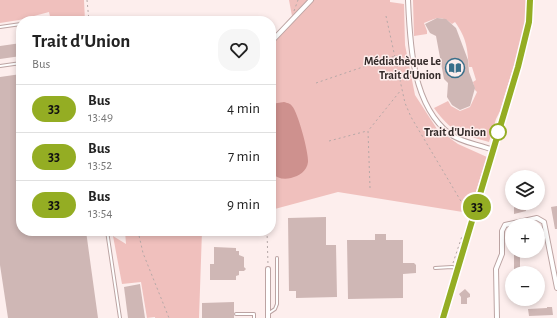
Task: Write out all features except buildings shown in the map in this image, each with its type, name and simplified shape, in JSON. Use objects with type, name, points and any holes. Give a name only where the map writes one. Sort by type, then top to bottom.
[{"type":"street","points":[[276,37],[311,0]]},
{"type":"street","points":[[408,0],[411,54],[416,76],[428,106],[441,126],[451,135],[493,150]]},
{"type":"street","points":[[443,318],[476,211],[527,33],[530,0]]},
{"type":"street","points":[[497,318],[496,269],[502,254],[503,227],[508,223],[537,218],[544,222],[557,288]]},
{"type":"street","points":[[268,270],[268,316]]},
{"type":"lane","points":[[0,27],[16,25]]},
{"type":"lane","points":[[0,66],[16,64]]},
{"type":"lane","points":[[108,236],[120,318]]},
{"type":"lane","points":[[268,316],[275,309],[277,304],[277,258]]},
{"type":"lane","points":[[435,268],[458,269]]},
{"type":"lane","points":[[236,314],[254,314],[254,318]]},
{"type":"path","points":[[87,0],[89,16]]},
{"type":"path","points":[[294,18],[293,12],[298,0]]},
{"type":"path","points":[[386,16],[402,89],[411,117],[465,208],[476,211]]},
{"type":"path","points":[[316,83],[395,56]]},
{"type":"path","points":[[329,141],[368,131],[402,89]]},
{"type":"path","points":[[368,131],[370,188]]},
{"type":"path","points":[[139,236],[143,253],[169,318]]},
{"type":"path","points":[[268,236],[268,270]]},
{"type":"shaded area","points":[[0,0],[84,0],[85,16],[50,16],[49,12],[34,16],[16,16],[16,20],[0,23]]},
{"type":"shaded area","points":[[289,0],[390,0],[390,2],[404,4],[405,45],[415,95],[437,129],[458,144],[487,157],[469,213],[338,192],[276,209],[276,34],[292,16]]},
{"type":"shaded area","points":[[413,0],[527,0],[521,42],[489,142],[457,131],[440,116],[434,108],[448,101],[451,106],[460,111],[470,107],[477,92],[473,82],[476,80],[472,67],[469,67],[467,48],[464,38],[455,22],[452,24],[442,18],[432,20],[424,23],[427,34],[414,36]]},
{"type":"shaded area","points":[[276,103],[288,103],[294,110],[300,124],[308,158],[306,168],[302,173],[288,179],[283,179],[276,176]]},
{"type":"shaded area","points":[[113,236],[126,244],[125,236],[202,236],[199,318],[147,318],[141,282],[122,284]]},
{"type":"bus line","name":"33","points":[[443,318],[518,67],[529,22],[530,0]]},
{"type":"place","name":"Médiathèque Le Trait d'Union","points":[[455,68]]},
{"type":"place","name":"Trait d'Union","points":[[498,132]]}]
